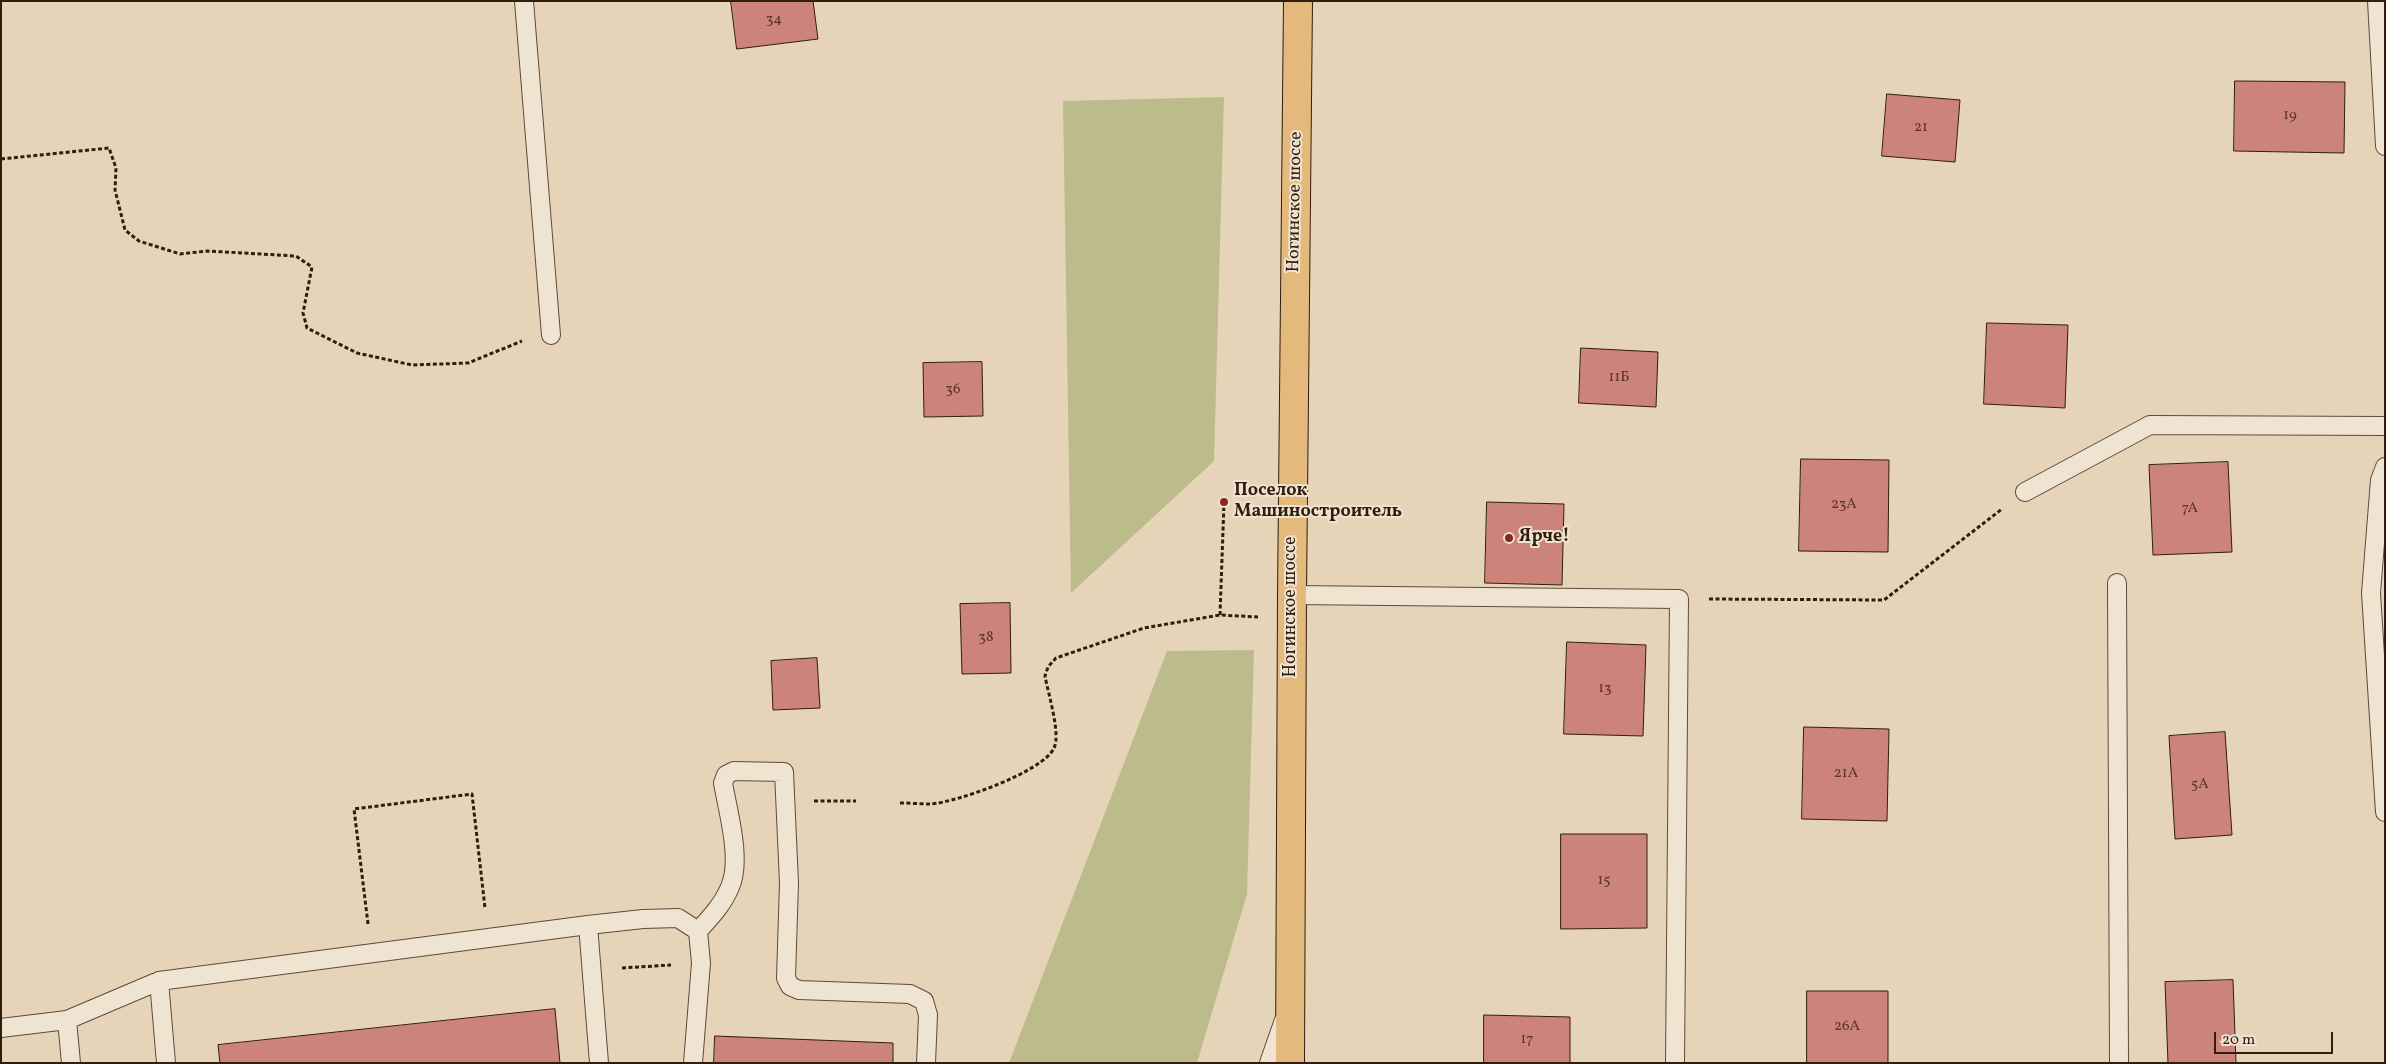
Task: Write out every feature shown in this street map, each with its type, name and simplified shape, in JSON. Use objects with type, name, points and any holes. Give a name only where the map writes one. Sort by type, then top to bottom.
[{"type":"highway","name":"Ногинское шоссе","points":[[1290,1063],[1298,1]]},
{"type":"lane","points":[[524,1],[550,334]]},
{"type":"lane","points":[[2377,1],[2385,146]]},
{"type":"lane","points":[[2025,492],[2150,425],[2385,426]]},
{"type":"lane","points":[[2385,466],[2380,480],[2371,593],[2385,812]]},
{"type":"lane","points":[[2117,583],[2119,1063]]},
{"type":"lane","points":[[1292,606],[1678,598],[1675,1063]]},
{"type":"lane","points":[[693,1063],[701,963],[698,931],[718,909],[731,886],[735,857],[723,783],[726,775],[734,771],[784,772],[789,883],[786,978],[790,986],[799,990],[910,994],[924,1001],[928,1014],[926,1063]]},
{"type":"lane","points":[[1,1028],[67,1020],[159,982],[643,919],[678,918],[698,931]]},
{"type":"lane","points":[[588,925],[599,1063]]},
{"type":"lane","points":[[159,982],[166,1063]]},
{"type":"lane","points":[[1269,1063],[1291,1001]]},
{"type":"lane","points":[[67,1020],[71,1063]]},
{"type":"path","points":[[1,159],[109,148],[116,168],[115,190],[125,230],[139,241],[180,254],[207,251],[249,255],[272,253],[296,256],[312,266],[303,313],[307,328],[357,354],[412,365],[468,363],[494,354],[520,341],[550,334]]},
{"type":"path","points":[[1678,598],[1884,600],[2025,492]]},
{"type":"path","points":[[1220,615],[1224,502]]},
{"type":"path","points":[[900,803],[931,804],[964,797],[1015,778],[1046,757],[1054,748],[1056,736],[1045,676],[1048,667],[1056,658],[1144,628],[1220,615],[1292,606]]},
{"type":"path","points":[[372,954],[354,808],[472,794],[489,939]]},
{"type":"path","points":[[810,801],[856,801]]},
{"type":"path","points":[[591,970],[674,965]]},
{"type":"green space","points":[[1224,97],[1214,461],[1071,593],[1063,101]]},
{"type":"green space","points":[[1254,650],[1247,894],[1197,1063],[1009,1063],[1167,651]]},
{"type":"building","points":[[731,1],[813,1],[818,39],[737,49]]},
{"type":"building","points":[[2235,81],[2345,82],[2344,153],[2234,151]]},
{"type":"building","points":[[1887,94],[1960,100],[1955,162],[1882,156]]},
{"type":"building","points":[[1987,323],[2068,325],[2065,408],[1984,404]]},
{"type":"building","points":[[1581,348],[1658,352],[1656,407],[1579,403]]},
{"type":"building","points":[[982,362],[983,416],[924,417],[923,363]]},
{"type":"building","points":[[1801,459],[1889,460],[1888,552],[1799,551]]},
{"type":"building","points":[[2228,462],[2232,552],[2153,555],[2149,465]]},
{"type":"building","points":[[1487,502],[1564,504],[1562,585],[1485,583]]},
{"type":"building","points":[[1010,603],[1011,673],[962,674],[960,604]]},
{"type":"building","points":[[1567,642],[1646,645],[1643,736],[1564,734]]},
{"type":"building","points":[[817,658],[820,708],[773,710],[771,661]]},
{"type":"building","points":[[1804,727],[1889,729],[1887,821],[1802,819]]},
{"type":"building","points":[[2225,732],[2232,835],[2175,839],[2169,736]]},
{"type":"building","points":[[1561,834],[1647,834],[1647,928],[1561,929]]},
{"type":"building","points":[[2233,980],[2236,1063],[2168,1063],[2165,982]]},
{"type":"building","points":[[1807,991],[1888,991],[1888,1063],[1807,1063]]},
{"type":"building","points":[[555,1009],[560,1063],[220,1063],[218,1045]]},
{"type":"building","points":[[1484,1015],[1570,1017],[1570,1063],[1484,1063]]},
{"type":"building","points":[[715,1036],[893,1043],[893,1063],[714,1063]]},
{"type":"place","name":"Поселок Машиностроитель","points":[[1224,502]]},
{"type":"place","name":"Ярче!","points":[[1509,538]]}]
